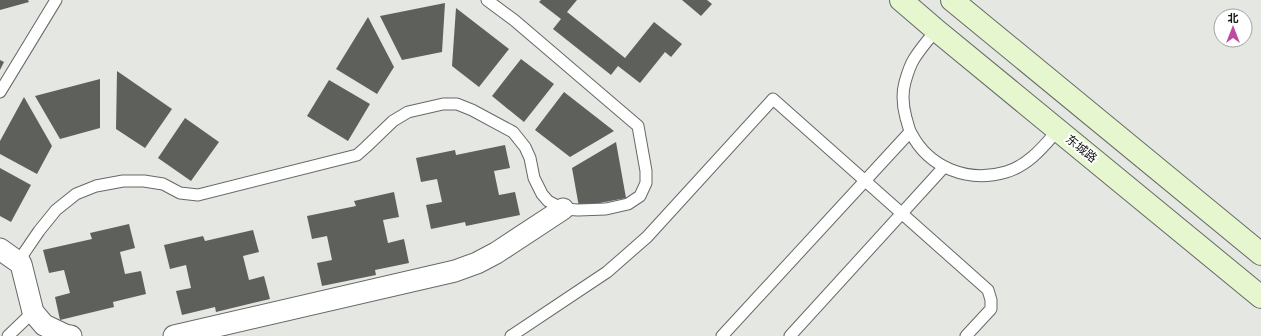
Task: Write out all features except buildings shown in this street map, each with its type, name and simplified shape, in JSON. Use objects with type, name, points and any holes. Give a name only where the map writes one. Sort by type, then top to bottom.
[{"type":"main road","name":"东城路","points":[[901,0],[1261,297]]},
{"type":"main road","points":[[952,0],[1261,254]]},
{"type":"street","points":[[174,336],[477,264],[563,210]]},
{"type":"street","points":[[0,249],[21,264],[33,312],[44,324],[71,336]]},
{"type":"lane","points":[[0,92],[56,0]]},
{"type":"lane","points":[[21,264],[24,253],[56,210],[76,194],[89,188],[123,181],[144,181],[163,184],[180,193],[198,195],[357,155],[393,121],[408,112],[443,104],[457,104],[472,110],[513,132],[525,147],[530,158],[534,178],[542,194],[548,201],[563,210],[606,209],[628,204],[640,196],[646,183],[646,171],[638,126],[514,20],[487,0]]},
{"type":"lane","points":[[936,30],[913,60],[904,83],[904,108],[910,132],[924,152],[944,167],[964,174],[986,176],[1008,171],[1028,161],[1038,154],[1058,130]]},
{"type":"lane","points":[[511,336],[607,272],[647,237],[773,98],[988,290],[991,300],[991,309],[966,336]]},
{"type":"lane","points":[[722,336],[910,132]]},
{"type":"lane","points":[[790,336],[944,167]]},
{"type":"lane","points":[[8,336],[33,312]]}]
